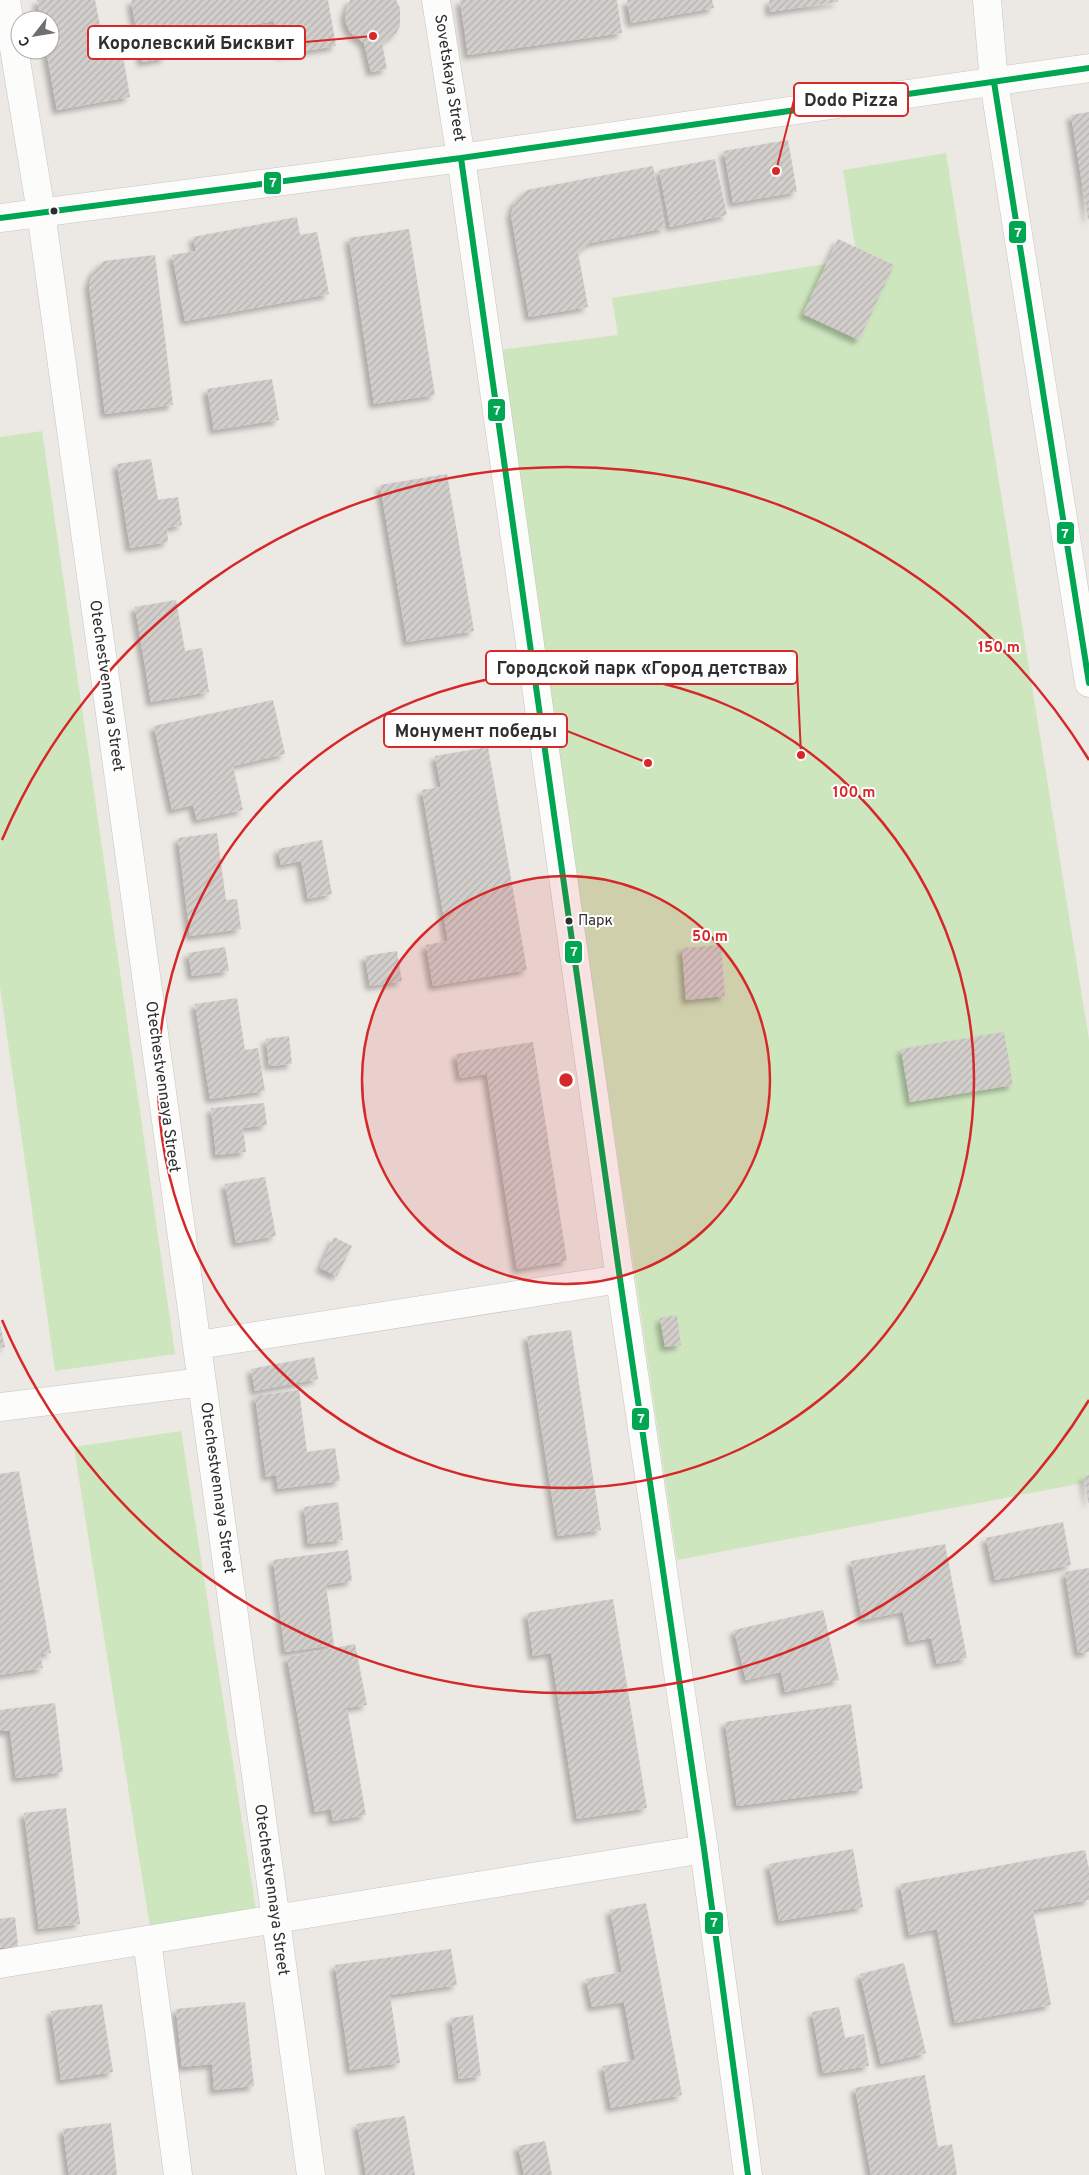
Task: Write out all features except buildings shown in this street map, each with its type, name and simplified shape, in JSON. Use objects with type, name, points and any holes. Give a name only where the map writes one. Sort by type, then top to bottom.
[{"type":"street","name":"Otechestvennaya Street","points":[[6,0],[41,212],[311,2175]]},
{"type":"street","name":"Sovetskaya Street","points":[[436,0],[462,158],[620,1279],[704,1850],[748,2175]]},
{"type":"street","points":[[987,0],[994,82],[1089,683]]},
{"type":"street","points":[[0,218],[462,158],[1089,68]]},
{"type":"street","points":[[198,1345],[620,1279]]},
{"type":"street","points":[[0,1407],[202,1382]]},
{"type":"street","points":[[0,1964],[704,1850]]},
{"type":"street","points":[[146,1940],[178,2175]]},
{"type":"green space","points":[[946,153],[1089,1040],[1089,1482],[677,1560],[499,350],[618,335],[612,298],[857,259],[843,170]]},
{"type":"green space","points":[[42,431],[175,1354],[55,1371],[0,987],[0,437]]},
{"type":"green space","points":[[181,1431],[256,1910],[150,1927],[74,1447]]},
{"type":"transit line","name":"7","points":[[0,218],[461,158],[1089,68]]},
{"type":"transit line","name":"7","points":[[994,82],[1089,683]]},
{"type":"transit line","name":"7","points":[[461,158],[620,1279],[704,1849],[748,2175]]},
{"type":"place","name":"Королевский Бисквит","points":[[373,36]]},
{"type":"place","name":"Dodo Pizza","points":[[776,171]]},
{"type":"place","name":"Городской парк «Город детства»","points":[[801,755]]},
{"type":"place","name":"Монумент победы","points":[[648,763]]},
{"type":"place","name":"Парк","points":[[569,921]]}]
